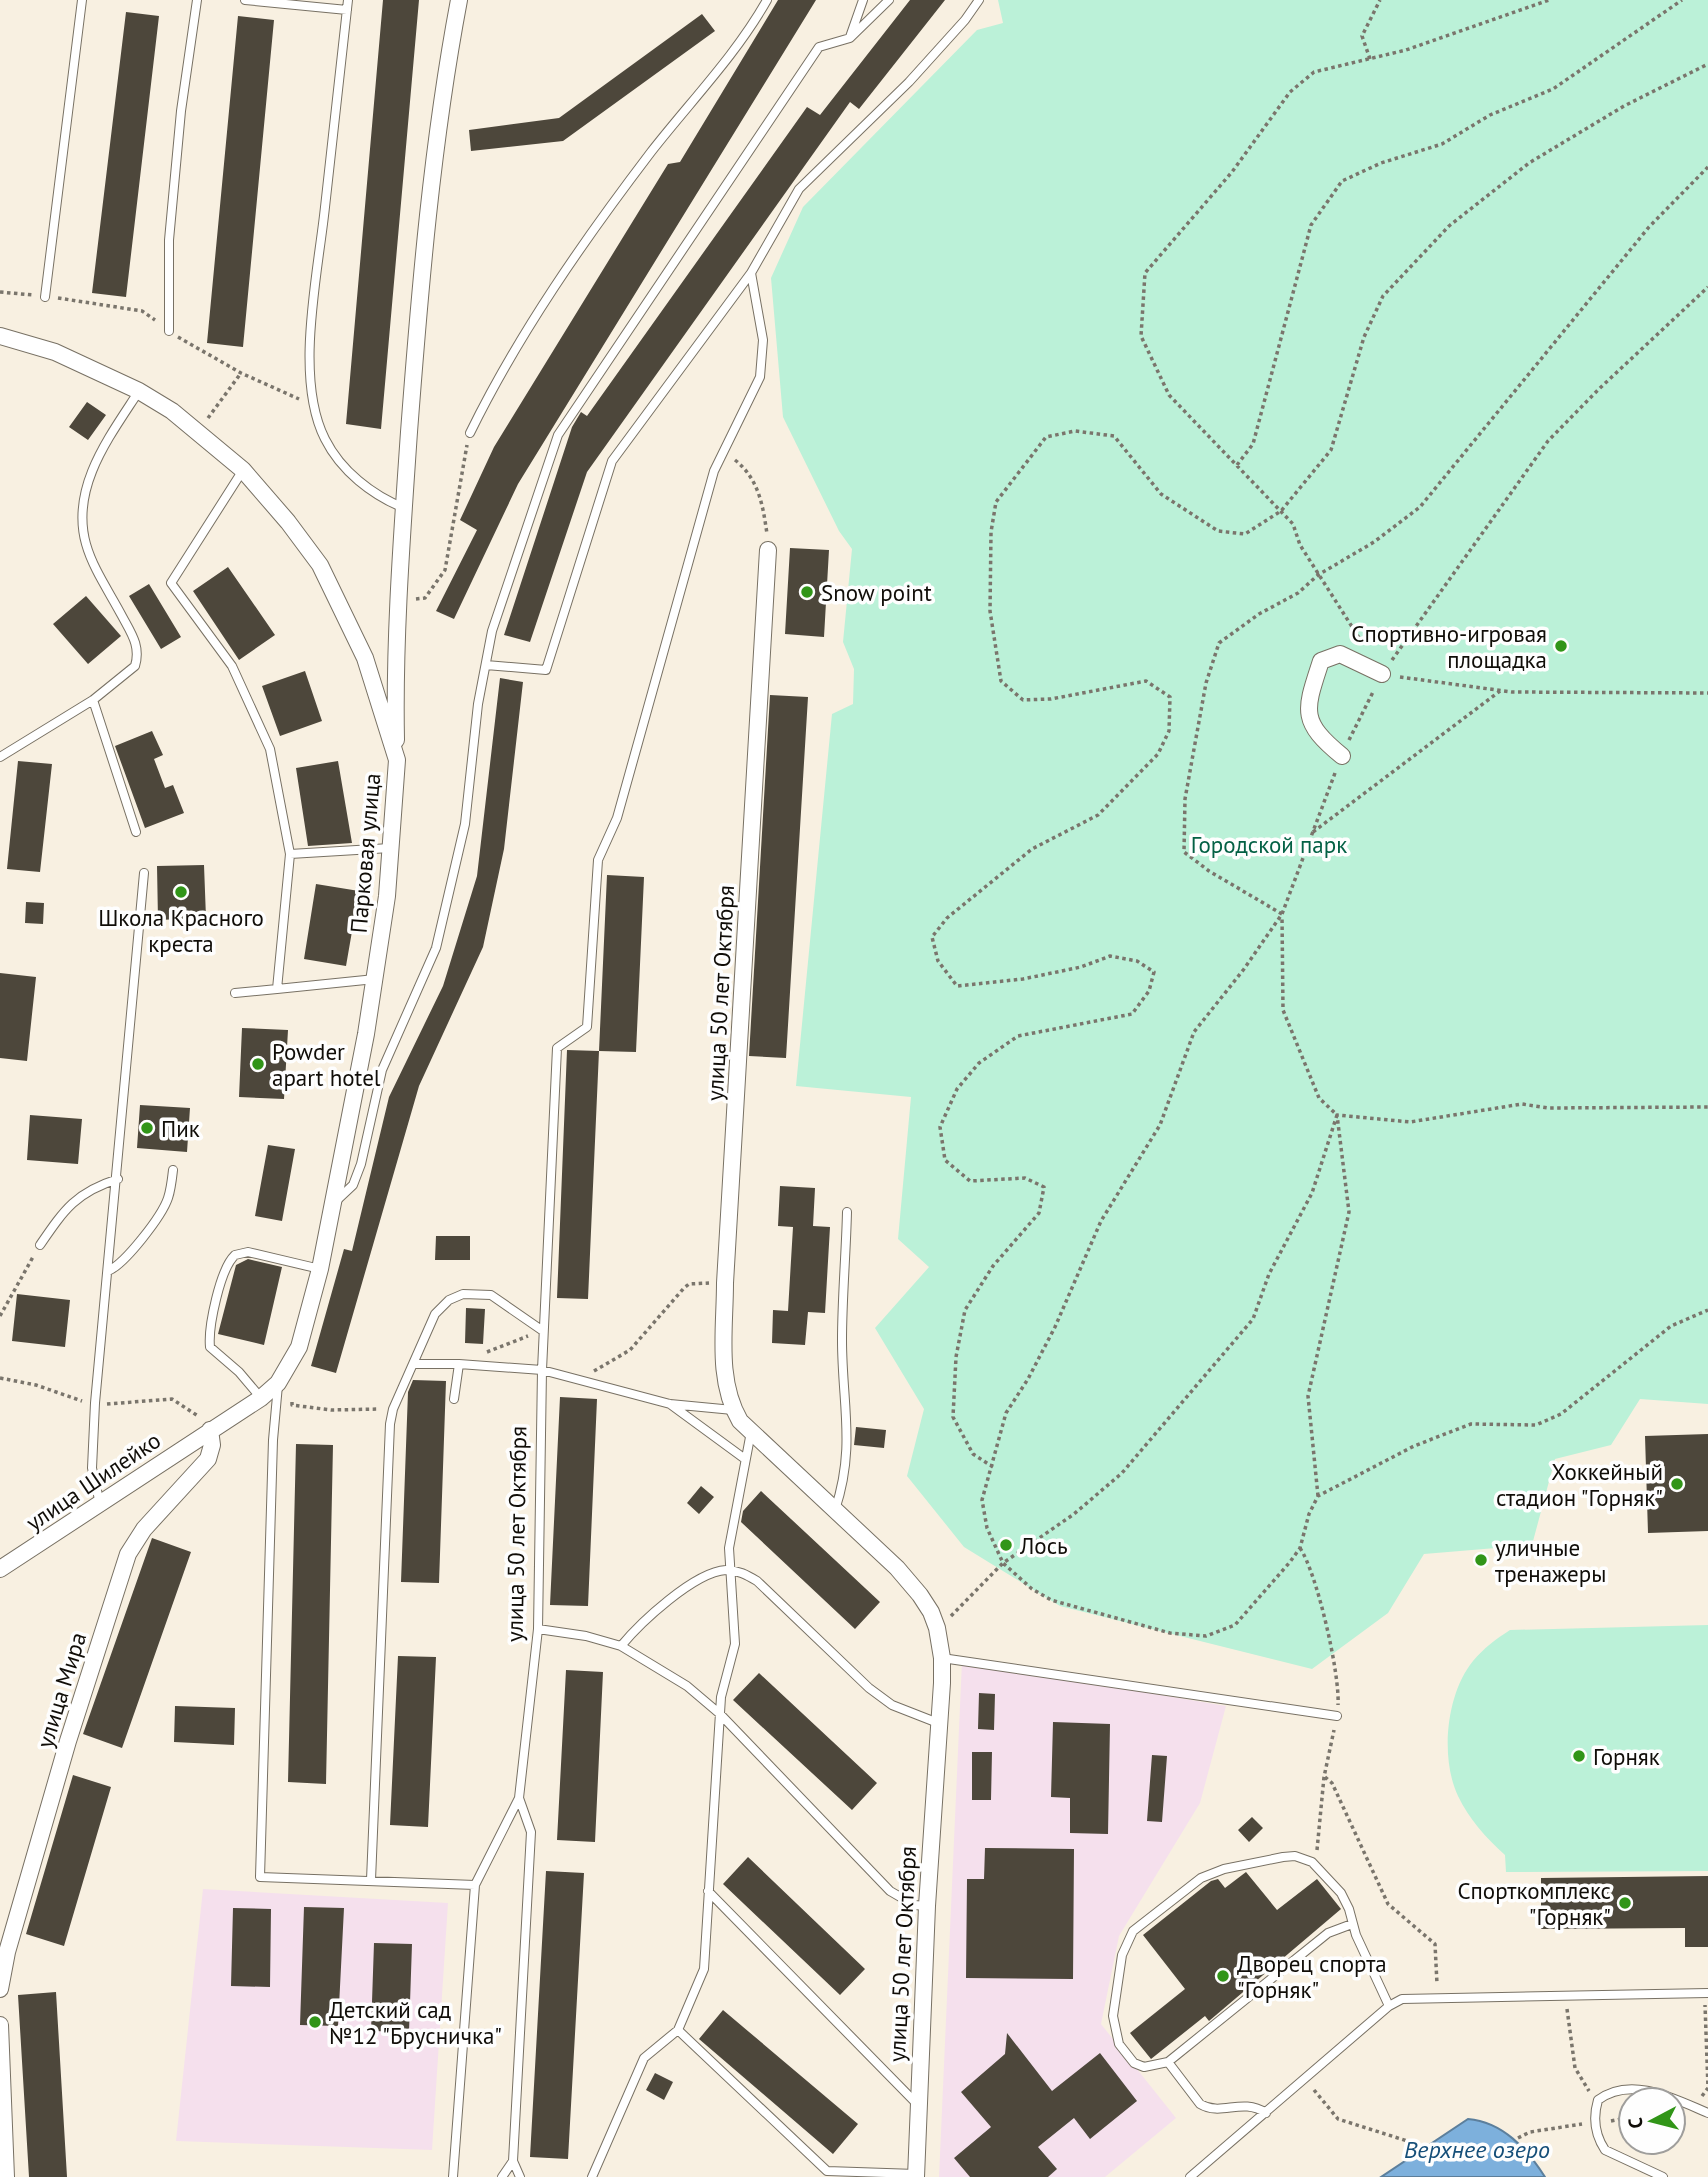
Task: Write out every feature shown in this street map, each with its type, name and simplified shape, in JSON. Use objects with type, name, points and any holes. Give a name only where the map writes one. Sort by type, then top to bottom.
[{"type":"street","points":[[397,760],[399,601],[420,286],[442,95],[459,0]]},
{"type":"street","name":"Парковая улица","points":[[0,336],[55,352],[139,391],[172,411],[243,470],[288,522],[320,565],[365,658],[397,760],[387,896],[374,979],[320,1269],[299,1347],[278,1383],[261,1398],[210,1430]]},
{"type":"street","name":"улица 50 лет Октября","points":[[768,550],[726,1283],[724,1377],[733,1410],[751,1432],[897,1567],[932,1612],[937,1628],[942,1658],[927,1906],[916,2175]]},
{"type":"street","points":[[1342,756],[1318,736],[1307,712],[1321,661],[1340,654],[1382,674]]},
{"type":"street","name":"улица Шилейко","points":[[0,1569],[210,1430]]},
{"type":"street","name":"улица Мира","points":[[0,1989],[7,1952],[68,1741],[128,1555],[144,1529],[208,1459],[212,1444],[210,1430]]},
{"type":"street","points":[[0,2025],[6,2177]]},
{"type":"lane","points":[[45,296],[82,0]]},
{"type":"lane","points":[[169,331],[169,240],[181,111],[197,0]]},
{"type":"lane","points":[[245,0],[347,5],[313,326],[314,405],[325,439],[340,462],[373,493],[404,508]]},
{"type":"lane","points":[[470,433],[493,387],[532,322],[651,153],[767,0]]},
{"type":"lane","points":[[850,38],[863,0]]},
{"type":"lane","points":[[332,1205],[353,1185],[361,1164],[382,1070],[436,948],[465,824],[478,705],[492,631],[558,435],[819,47],[850,38],[889,0]]},
{"type":"lane","points":[[486,665],[546,670],[612,461],[751,273],[799,189],[909,82],[965,20],[979,0]]},
{"type":"lane","points":[[724,453],[760,377],[763,340],[751,273]]},
{"type":"lane","points":[[0,757],[93,700],[129,672],[137,658],[134,638],[93,562],[83,524],[94,464],[139,391]]},
{"type":"lane","name":"улица 50 лет Октября","points":[[453,2177],[475,1885],[519,1798],[538,1629],[543,1331],[557,1048],[587,1027],[598,860],[617,818],[715,471],[724,453]]},
{"type":"lane","points":[[243,470],[172,583],[232,666],[270,749],[290,854],[277,989]]},
{"type":"lane","points":[[93,700],[136,832]]},
{"type":"lane","points":[[290,854],[390,849]]},
{"type":"lane","points":[[100,1504],[92,1453],[144,873]]},
{"type":"lane","points":[[235,993],[374,979]]},
{"type":"lane","points":[[108,1271],[117,1267],[125,1258],[162,1210],[168,1198],[173,1170]]},
{"type":"lane","points":[[40,1245],[68,1204],[99,1185],[118,1179]]},
{"type":"lane","points":[[835,1510],[846,1477],[848,1443],[842,1342],[847,1212]]},
{"type":"lane","points":[[261,1398],[239,1372],[210,1347],[209,1334],[225,1270],[235,1255],[248,1252],[320,1269]]},
{"type":"lane","points":[[371,1880],[390,1424],[393,1409],[435,1314],[449,1300],[463,1294],[491,1295],[543,1331]]},
{"type":"lane","points":[[414,1364],[459,1364],[542,1370],[585,1379],[670,1404],[733,1410]]},
{"type":"lane","points":[[454,1399],[459,1364]]},
{"type":"lane","points":[[278,1383],[273,1440],[260,1877],[475,1885]]},
{"type":"lane","points":[[670,1404],[745,1459]]},
{"type":"lane","points":[[592,2177],[644,2058],[678,2030],[704,1969],[720,1714],[723,1684],[735,1644],[728,1570],[729,1548],[751,1432]]},
{"type":"lane","points":[[621,1646],[650,1613],[709,1576],[728,1570],[742,1573],[757,1581],[869,1688],[891,1705],[938,1723]]},
{"type":"lane","points":[[538,1629],[586,1636],[621,1646],[687,1686],[720,1714],[890,1891],[914,1905],[927,1906]]},
{"type":"lane","points":[[942,1658],[1337,1716]]},
{"type":"lane","points":[[519,1798],[531,1832],[513,2161],[520,2177]]},
{"type":"lane","points":[[1352,1924],[1328,1933],[1168,2062],[1144,2067],[1134,2063],[1119,2044],[1113,2016],[1122,1955],[1133,1931],[1201,1878],[1224,1869],[1271,1859],[1304,1857],[1340,1893],[1389,2006]]},
{"type":"lane","points":[[708,1891],[918,2105]]},
{"type":"lane","points":[[1190,2177],[1389,2006],[1402,1999],[1438,1996],[1706,1993]]},
{"type":"lane","points":[[678,2030],[827,2171],[916,2175]]},
{"type":"lane","points":[[1168,2062],[1200,2104],[1207,2108],[1249,2104],[1266,2112]]},
{"type":"lane","points":[[1663,2177],[1605,2150],[1599,2141],[1595,2123],[1598,2100],[1608,2092],[1623,2088],[1644,2091],[1708,2113]]},
{"type":"lane","points":[[502,2177],[513,2161]]},
{"type":"path","points":[[1371,60],[1362,36],[1380,0]]},
{"type":"path","points":[[1549,0],[1371,60],[1314,72],[1290,92],[1232,172],[1145,273],[1141,336],[1151,362],[1169,395],[1293,524],[1300,545],[1382,674],[1500,691],[1708,693]]},
{"type":"path","points":[[1237,465],[1253,444],[1311,225],[1342,181],[1381,163],[1442,144],[1490,115],[1553,89],[1682,0]]},
{"type":"path","points":[[993,1466],[973,1454],[953,1417],[956,1357],[965,1310],[993,1266],[1039,1213],[1044,1187],[1026,1178],[970,1181],[945,1160],[940,1127],[957,1089],[979,1063],[1018,1036],[1132,1014],[1149,990],[1154,972],[1137,961],[1110,956],[1081,967],[1023,979],[957,986],[938,961],[932,937],[947,918],[1032,849],[1098,815],[1158,754],[1168,731],[1170,697],[1146,681],[1051,699],[1023,700],[1001,681],[990,611],[991,532],[996,502],[1046,437],[1074,431],[1114,436],[1161,494],[1218,531],[1245,534],[1281,511],[1331,450],[1364,337],[1382,296],[1449,226],[1530,163],[1624,106],[1708,64]]},
{"type":"path","points":[[1282,914],[1209,871],[1184,852],[1185,799],[1206,682],[1219,643],[1259,614],[1298,593],[1318,575],[1374,542],[1420,507],[1648,227],[1708,167]]},
{"type":"path","points":[[1337,1115],[1349,1212],[1308,1396],[1318,1496],[1309,1514],[1300,1548],[1235,1625],[1206,1636],[1170,1633],[1051,1600],[1032,1589],[1003,1563],[983,1514],[982,1500],[1006,1413],[1028,1379],[1055,1327],[1101,1221],[1160,1125],[1194,1032],[1244,969],[1282,914],[1342,756],[1382,674],[1484,527],[1548,441],[1600,388],[1708,287]]},
{"type":"path","points":[[210,422],[207,416],[241,373]]},
{"type":"path","points":[[399,601],[425,598],[445,570],[460,470],[470,433]]},
{"type":"path","points":[[724,453],[739,463],[753,480],[762,500],[768,550]]},
{"type":"path","points":[[1312,833],[1500,691]]},
{"type":"path","points":[[1282,914],[1283,1010],[1319,1098],[1337,1115],[1410,1122],[1522,1104],[1548,1108],[1708,1107]]},
{"type":"path","points":[[937,1628],[1003,1563],[1073,1514],[1122,1473],[1253,1319],[1269,1274],[1312,1193],[1337,1115]]},
{"type":"path","points":[[0,1316],[40,1245]]},
{"type":"path","points":[[585,1379],[599,1366],[630,1350],[689,1284],[726,1283]]},
{"type":"path","points":[[1318,1496],[1414,1446],[1471,1424],[1536,1425],[1561,1414],[1671,1326],[1708,1310]]},
{"type":"path","points":[[459,1364],[543,1331]]},
{"type":"path","points":[[278,1383],[294,1388],[292,1405],[331,1410],[393,1409]]},
{"type":"path","points":[[1324,1777],[1332,1783],[1388,1905],[1434,1944],[1438,1996]]},
{"type":"path","points":[[1702,2095],[1708,2088],[1706,1993]]},
{"type":"path","points":[[1566,1995],[1574,2068],[1598,2100]]},
{"type":"path","points":[[1306,2079],[1338,2119],[1420,2145]]},
{"type":"path","points":[[1611,2121],[1617,2120]]},
{"type":"path","points":[[1518,2138],[1530,2132],[1582,2124]]},
{"type":"shaded area","points":[[962,1661],[1226,1706],[1200,1803],[1119,1936],[1101,2024],[1176,2118],[1105,2177],[939,2177]]},
{"type":"shaded area","name":"Детский сад №12 \"Брусничка\"","points":[[203,1889],[448,1903],[432,2150],[176,2141]]},
{"type":"green space","name":"Городской парк","points":[[998,0],[1708,0],[1708,1404],[1640,1399],[1611,1445],[1555,1459],[1532,1545],[1424,1554],[1388,1613],[1312,1669],[1060,1606],[964,1547],[907,1476],[924,1409],[875,1328],[929,1267],[898,1239],[911,1097],[796,1086],[832,714],[853,704],[854,669],[843,642],[852,549],[839,531],[783,417],[771,278],[803,207],[977,30],[1003,23]]},
{"type":"green space","name":"Горняк","points":[[1708,1625],[1708,1871],[1506,1872],[1505,1855],[1478,1828],[1462,1804],[1452,1781],[1449,1764],[1452,1708],[1464,1675],[1473,1661],[1490,1644],[1510,1630]]},
{"type":"water","name":"Верхнее озеро","points":[[1468,2119],[1481,2121],[1503,2131],[1522,2147],[1545,2177],[1381,2177]]},
{"type":"building","points":[[383,0],[419,0],[381,429],[346,424]]},
{"type":"building","points":[[778,0],[816,0],[518,484],[454,619],[436,611],[477,530],[460,520],[494,447],[668,164],[680,162]]},
{"type":"building","points":[[910,0],[945,0],[859,109],[850,102],[587,472],[530,642],[504,635],[572,427],[581,412],[587,416],[807,107],[820,115]]},
{"type":"building","points":[[126,12],[159,16],[126,297],[92,293]]},
{"type":"building","points":[[702,14],[715,31],[563,141],[471,151],[469,130],[559,118]]},
{"type":"building","points":[[238,16],[274,20],[243,347],[207,343]]},
{"type":"building","points":[[87,402],[106,415],[88,440],[69,427]]},
{"type":"building","name":"Snow point","points":[[790,548],[829,550],[824,637],[785,634]]},
{"type":"building","points":[[228,567],[275,635],[239,660],[193,591]]},
{"type":"building","points":[[149,584],[181,637],[161,649],[129,596]]},
{"type":"building","points":[[86,596],[121,636],[88,664],[53,624]]},
{"type":"building","points":[[305,671],[322,721],[280,736],[262,686]]},
{"type":"building","points":[[500,678],[523,682],[504,849],[483,947],[419,1086],[336,1373],[311,1366],[344,1249],[352,1251],[389,1097],[443,986],[477,876]]},
{"type":"building","points":[[770,695],[808,697],[786,1058],[749,1056]]},
{"type":"building","points":[[152,731],[163,755],[154,759],[165,788],[173,785],[184,813],[145,828],[115,746]]},
{"type":"building","points":[[18,761],[52,764],[40,872],[7,869]]},
{"type":"building","points":[[338,761],[352,843],[308,846],[296,768]]},
{"type":"building","name":"Школа Красного креста","points":[[204,865],[206,918],[158,920],[157,866]]},
{"type":"building","points":[[607,875],[644,877],[636,1052],[599,1051]]},
{"type":"building","points":[[316,884],[359,891],[346,966],[304,959]]},
{"type":"building","points":[[26,902],[44,903],[43,924],[25,923]]},
{"type":"building","points":[[0,973],[36,977],[27,1061],[0,1058]]},
{"type":"building","name":"Powder apart hotel","points":[[242,1028],[288,1030],[284,1099],[239,1097]]},
{"type":"building","points":[[567,1050],[599,1051],[588,1299],[557,1298]]},
{"type":"building","points":[[140,1105],[190,1108],[187,1152],[137,1148]]},
{"type":"building","points":[[30,1115],[82,1119],[78,1164],[27,1160]]},
{"type":"building","points":[[268,1145],[295,1149],[282,1221],[255,1216]]},
{"type":"building","points":[[780,1186],[815,1188],[813,1226],[830,1227],[825,1313],[808,1312],[805,1345],[772,1343],[773,1310],[788,1311],[793,1227],[778,1226]]},
{"type":"building","points":[[436,1236],[470,1236],[470,1260],[435,1260]]},
{"type":"building","points":[[248,1259],[282,1267],[264,1345],[218,1334],[236,1265]]},
{"type":"building","points":[[17,1294],[70,1300],[65,1347],[12,1341]]},
{"type":"building","points":[[466,1308],[485,1309],[483,1344],[465,1343]]},
{"type":"building","points":[[413,1380],[446,1381],[439,1583],[401,1582],[408,1392]]},
{"type":"building","points":[[560,1397],[597,1399],[588,1606],[550,1605]]},
{"type":"building","points":[[856,1427],[886,1430],[884,1448],[854,1445]]},
{"type":"building","name":"Хоккейный стадион \"Горняк\"","points":[[1708,1434],[1708,1531],[1648,1533],[1645,1436]]},
{"type":"building","points":[[296,1444],[333,1445],[326,1784],[288,1782]]},
{"type":"building","points":[[701,1486],[714,1497],[699,1514],[687,1503]]},
{"type":"building","points":[[761,1491],[880,1602],[855,1629],[741,1522],[743,1511]]},
{"type":"building","points":[[152,1538],[191,1552],[122,1748],[83,1734]]},
{"type":"building","points":[[398,1656],[436,1657],[428,1827],[390,1825]]},
{"type":"building","points":[[566,1670],[603,1672],[595,1842],[557,1840]]},
{"type":"building","points":[[759,1673],[877,1783],[852,1810],[733,1700]]},
{"type":"building","points":[[979,1693],[995,1694],[994,1730],[978,1729]]},
{"type":"building","points":[[175,1706],[235,1708],[234,1745],[174,1742]]},
{"type":"building","points":[[1053,1722],[1110,1724],[1108,1834],[1070,1833],[1070,1798],[1051,1797]]},
{"type":"building","points":[[972,1752],[992,1752],[991,1800],[972,1800]]},
{"type":"building","points":[[1152,1755],[1167,1756],[1162,1822],[1147,1821]]},
{"type":"building","points":[[73,1775],[111,1787],[64,1946],[26,1934]]},
{"type":"building","points":[[1252,1817],[1263,1828],[1249,1842],[1238,1830]]},
{"type":"building","points":[[985,1848],[1074,1849],[1073,1979],[966,1978],[967,1879],[984,1879]]},
{"type":"building","points":[[748,1857],[865,1969],[840,1995],[723,1884]]},
{"type":"building","points":[[546,1871],[584,1873],[568,2159],[530,2157]]},
{"type":"building","name":"Дворец спорта \"Горняк\"","points":[[1246,1872],[1277,1910],[1317,1879],[1341,1909],[1209,2021],[1205,2016],[1151,2059],[1130,2033],[1185,1989],[1143,1935],[1211,1881],[1218,1879],[1225,1888]]},
{"type":"building","name":"Спорткомплекс \"Горняк\"","points":[[1708,1876],[1708,1947],[1685,1947],[1685,1928],[1541,1929],[1541,1878]]},
{"type":"building","points":[[304,1907],[344,1908],[338,2026],[300,2025]]},
{"type":"building","points":[[233,1908],[271,1909],[270,1987],[231,1986]]},
{"type":"building","points":[[374,1943],[412,1944],[409,2032],[371,2031]]},
{"type":"building","points":[[56,1992],[67,2177],[29,2177],[18,1995]]},
{"type":"building","points":[[723,2010],[858,2124],[833,2154],[699,2039]]},
{"type":"building","points":[[1007,2033],[1052,2091],[1100,2053],[1137,2101],[1090,2139],[1074,2118],[1038,2147],[1057,2169],[1048,2177],[970,2177],[954,2158],[991,2127],[961,2092],[1005,2054]]},
{"type":"building","points":[[655,2073],[673,2082],[664,2100],[646,2090]]},
{"type":"place","name":"Snow point","points":[[807,592]]},
{"type":"place","name":"Спортивно-игровая площадка","points":[[1561,646]]},
{"type":"place","name":"Школа Красного креста","points":[[181,892]]},
{"type":"place","name":"Powder apart hotel","points":[[258,1064]]},
{"type":"place","name":"Пик","points":[[147,1128]]},
{"type":"place","name":"Хоккейный стадион \"Горняк\"","points":[[1677,1484]]},
{"type":"place","name":"Лось","points":[[1006,1545]]},
{"type":"place","name":"уличные тренажеры","points":[[1481,1560]]},
{"type":"place","name":"Горняк","points":[[1579,1756]]},
{"type":"place","name":"Спорткомплекс \"Горняк\"","points":[[1625,1903]]},
{"type":"place","name":"Дворец спорта \"Горняк\"","points":[[1223,1976]]},
{"type":"place","name":"Детский сад №12 \"Брусничка\"","points":[[315,2022]]}]
